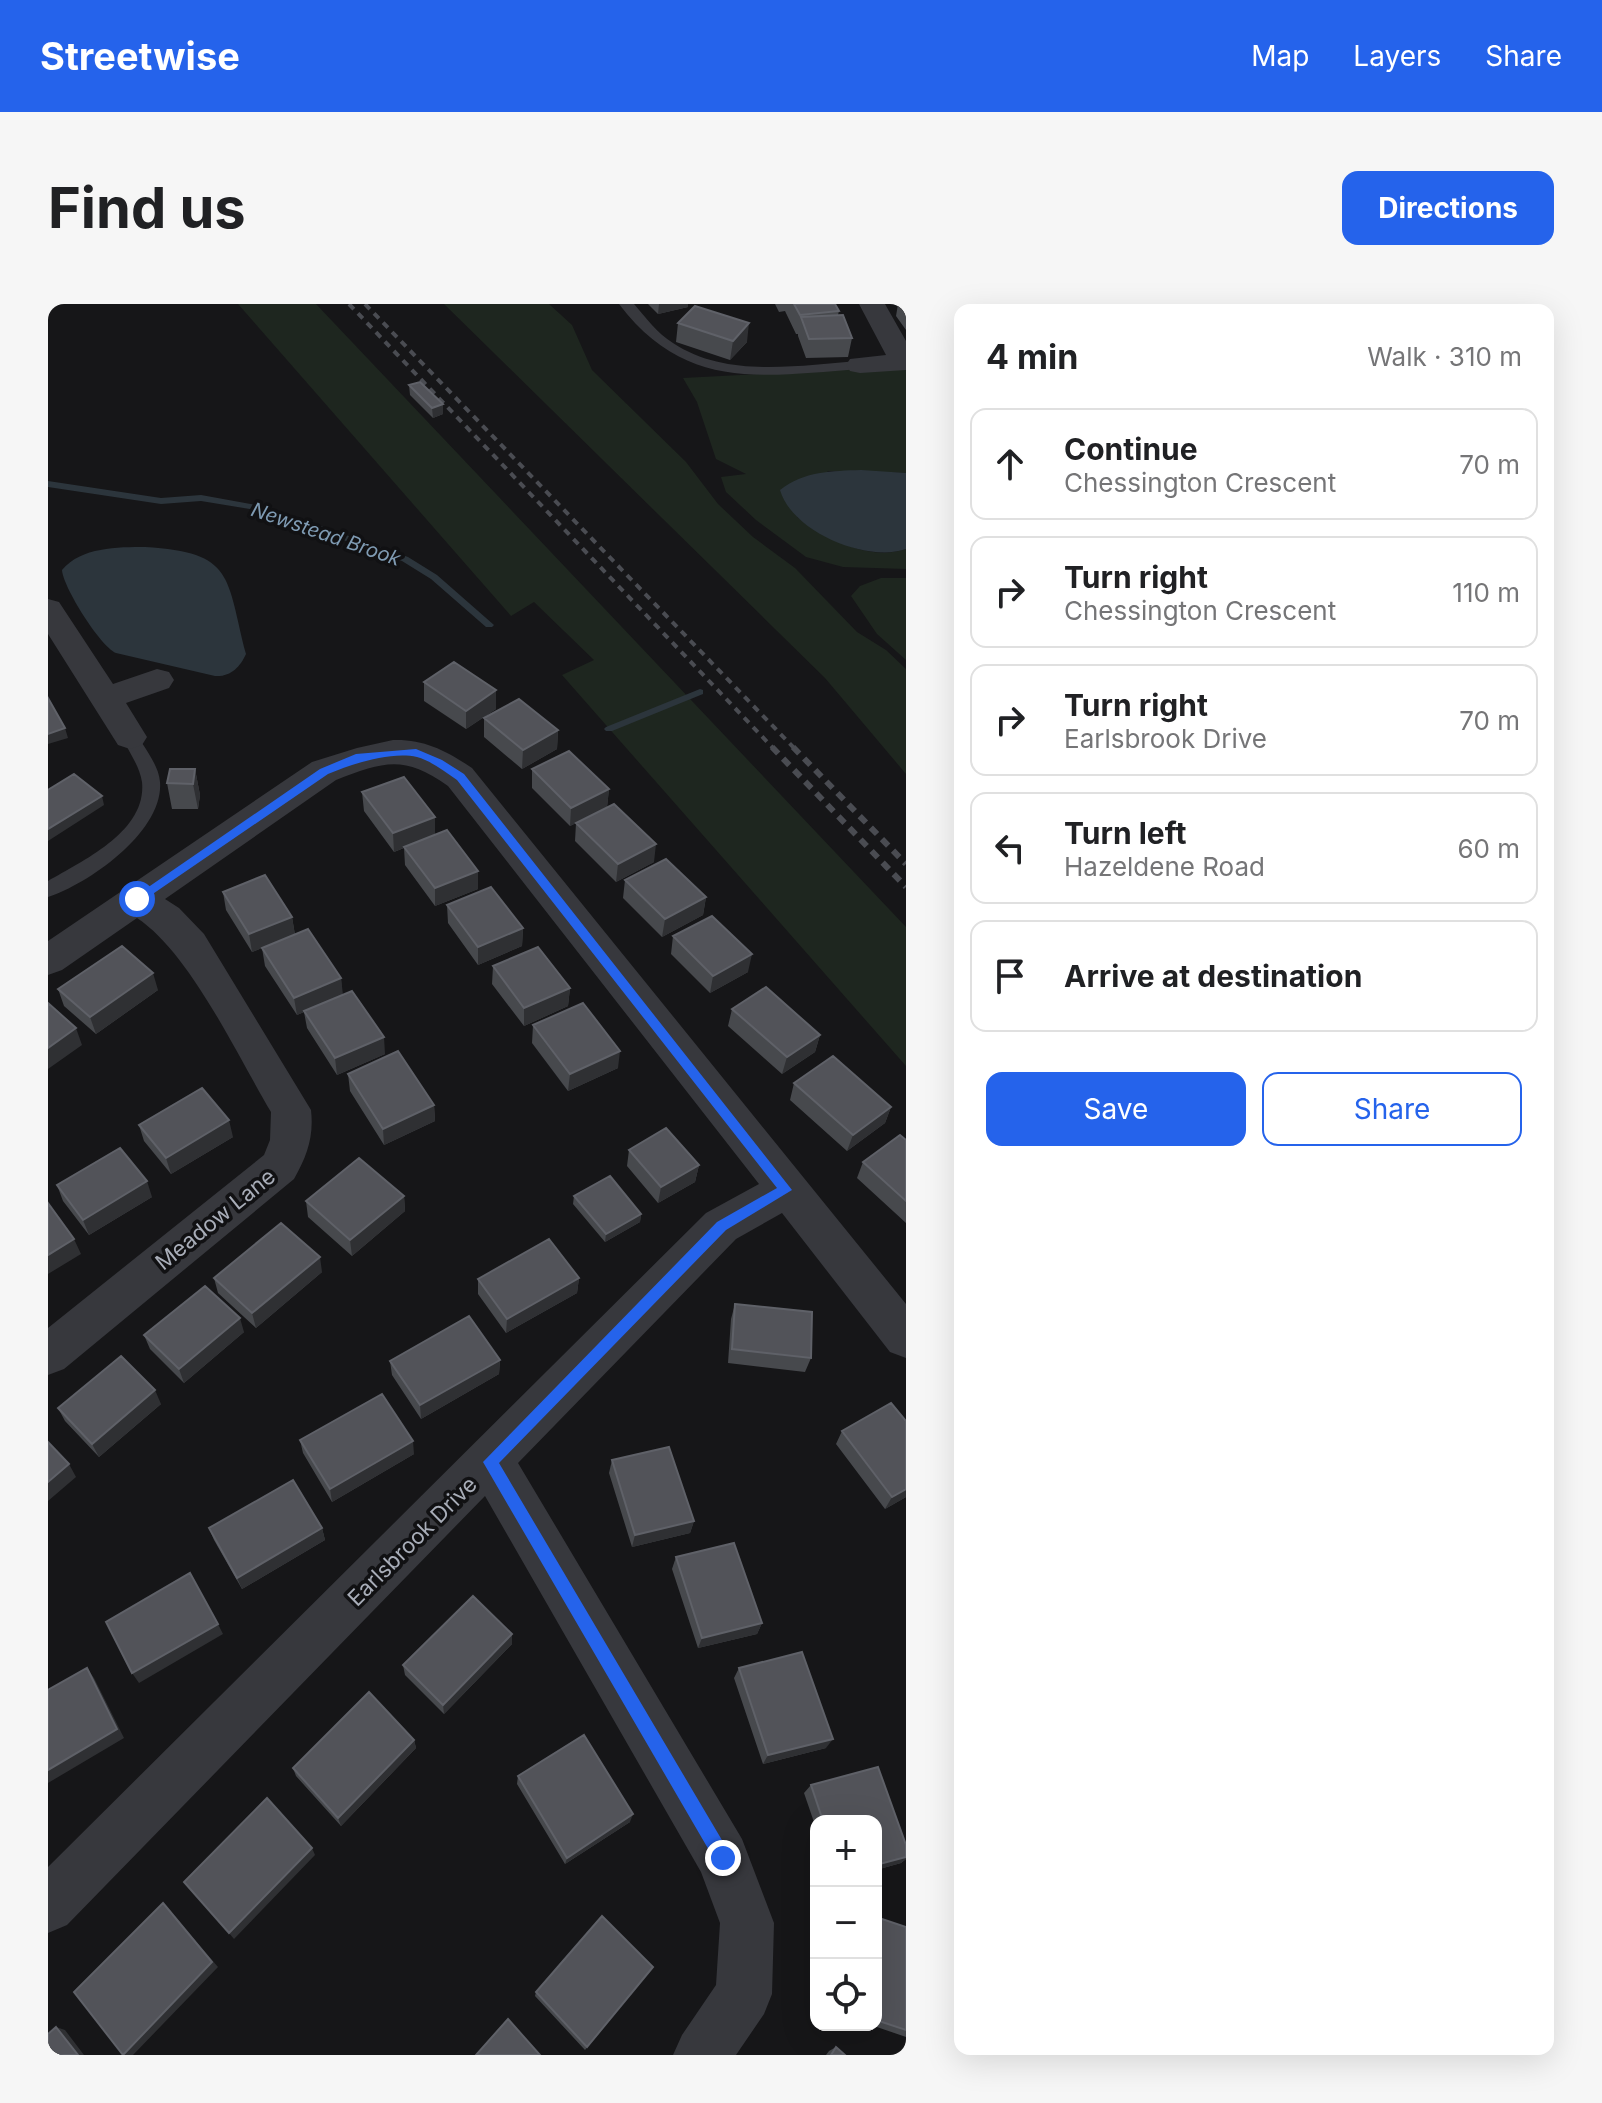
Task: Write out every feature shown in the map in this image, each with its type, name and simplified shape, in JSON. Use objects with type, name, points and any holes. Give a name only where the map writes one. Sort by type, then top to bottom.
[{"type":"street","points":[[860,365],[905,362],[872,304]]},
{"type":"street","points":[[48,609],[133,742]]},
{"type":"street","points":[[106,698],[157,680]]},
{"type":"street","points":[[48,960],[324,771],[356,758],[390,755],[416,753],[438,762],[460,777],[906,1338]]},
{"type":"street","name":"Meadow Lane","points":[[48,1355],[279,1167],[288,1153],[293,1136],[291,1110],[191,944],[166,918],[137,899]]},
{"type":"street","name":"Earlsbrook Drive","points":[[48,1906],[491,1462],[721,1226],[786,1190]]},
{"type":"street","points":[[491,1462],[723,1858],[747,1923],[744,1994],[702,2055]]},
{"type":"lane","points":[[628,306],[668,347],[689,359],[715,367],[750,370],[860,365]]},
{"type":"lane","points":[[48,890],[115,848],[133,832],[151,797],[151,782],[133,742]]},
{"type":"shaded area","points":[[238,304],[316,304],[906,927],[906,1066],[562,675],[594,660],[534,602],[511,616]]},
{"type":"shaded area","points":[[444,304],[549,304],[572,325],[592,370],[686,462],[718,504],[753,537],[795,568],[857,632],[886,650],[906,669],[906,774],[825,678]]},
{"type":"shaded area","points":[[906,366],[906,473],[828,471],[797,517],[848,546],[877,552],[906,549],[906,569],[843,567],[806,557],[756,520],[726,492],[721,477],[746,474],[716,459],[697,402],[683,378]]},
{"type":"shaded area","points":[[861,470],[906,473],[906,549],[872,552],[833,540],[799,519],[780,490],[809,476]]},
{"type":"shaded area","points":[[145,547],[196,555],[222,574],[229,588],[246,654],[234,670],[215,676],[116,653],[92,628],[75,602],[62,570],[70,562],[89,553],[112,548]]},
{"type":"shaded area","points":[[881,578],[906,578],[906,660],[877,634],[851,596],[860,586]]},
{"type":"building","points":[[794,304],[835,304],[839,311],[800,315]]},
{"type":"building","points":[[695,306],[749,323],[733,341],[678,323]]},
{"type":"building","points":[[843,315],[852,338],[809,339],[801,317]]},
{"type":"building","points":[[420,382],[443,404],[432,408],[409,385]]},
{"type":"building","points":[[454,662],[496,690],[466,711],[424,682]]},
{"type":"building","points":[[48,698],[65,728],[48,734]]},
{"type":"building","points":[[519,699],[558,730],[523,750],[484,718]]},
{"type":"building","points":[[569,751],[609,789],[571,808],[532,769]]},
{"type":"building","points":[[170,769],[195,769],[193,784],[167,783]]},
{"type":"building","points":[[74,774],[102,796],[48,829],[48,790]]},
{"type":"building","points":[[404,777],[435,817],[393,833],[362,792]]},
{"type":"building","points":[[614,804],[656,844],[618,864],[576,823]]},
{"type":"building","points":[[447,830],[478,871],[435,888],[404,847]]},
{"type":"building","points":[[666,859],[706,897],[665,919],[625,880]]},
{"type":"building","points":[[265,875],[292,917],[249,934],[223,892]]},
{"type":"building","points":[[491,887],[523,928],[478,947],[447,905]]},
{"type":"building","points":[[712,916],[752,954],[713,976],[673,936]]},
{"type":"building","points":[[308,929],[341,978],[294,998],[262,948]]},
{"type":"building","points":[[122,946],[153,973],[90,1017],[58,989]]},
{"type":"building","points":[[538,947],[570,988],[524,1008],[493,966]]},
{"type":"building","points":[[766,987],[820,1035],[787,1057],[732,1009]]},
{"type":"building","points":[[352,991],[384,1037],[335,1058],[304,1011]]},
{"type":"building","points":[[48,1003],[76,1028],[48,1048]]},
{"type":"building","points":[[583,1003],[620,1051],[570,1074],[533,1025]]},
{"type":"building","points":[[398,1051],[434,1105],[383,1129],[348,1074]]},
{"type":"building","points":[[833,1056],[891,1107],[853,1135],[794,1083]]},
{"type":"building","points":[[202,1088],[229,1120],[166,1158],[139,1125]]},
{"type":"building","points":[[666,1128],[699,1165],[661,1187],[629,1150]]},
{"type":"building","points":[[900,1135],[906,1140],[906,1201],[863,1162]]},
{"type":"building","points":[[120,1148],[147,1181],[83,1220],[57,1185]]},
{"type":"building","points":[[359,1158],[404,1196],[350,1240],[306,1201]]},
{"type":"building","points":[[610,1176],[641,1214],[606,1234],[574,1196]]},
{"type":"building","points":[[48,1203],[74,1239],[48,1255]]},
{"type":"building","points":[[281,1223],[320,1257],[252,1313],[214,1278]]},
{"type":"building","points":[[549,1239],[579,1278],[507,1319],[478,1279]]},
{"type":"building","points":[[205,1286],[240,1318],[179,1369],[144,1335]]},
{"type":"building","points":[[735,1304],[812,1312],[811,1358],[732,1349]]},
{"type":"building","points":[[469,1316],[500,1360],[420,1405],[390,1361]]},
{"type":"building","points":[[121,1356],[155,1390],[92,1444],[58,1408]]},
{"type":"building","points":[[382,1394],[413,1441],[330,1489],[300,1440]]},
{"type":"building","points":[[891,1403],[906,1421],[906,1489],[892,1497],[842,1431]]},
{"type":"building","points":[[48,1442],[69,1464],[48,1482]]},
{"type":"building","points":[[669,1447],[694,1521],[635,1535],[612,1460]]},
{"type":"building","points":[[293,1480],[322,1528],[237,1578],[209,1528]]},
{"type":"building","points":[[734,1543],[762,1623],[702,1638],[676,1557]]},
{"type":"building","points":[[190,1573],[218,1624],[132,1673],[106,1622]]},
{"type":"building","points":[[473,1596],[512,1634],[443,1705],[403,1665]]},
{"type":"building","points":[[802,1652],[833,1739],[768,1755],[739,1668]]},
{"type":"building","points":[[87,1668],[117,1729],[48,1770],[48,1690]]},
{"type":"building","points":[[369,1692],[414,1740],[338,1818],[293,1768]]},
{"type":"building","points":[[584,1735],[633,1814],[567,1858],[518,1776]]},
{"type":"building","points":[[878,1767],[906,1845],[906,1857],[882,1863],[882,1815],[821,1815],[811,1785]]},
{"type":"building","points":[[267,1798],[312,1848],[229,1933],[184,1882]]},
{"type":"building","points":[[163,1903],[212,1962],[123,2055],[74,1992]]},
{"type":"building","points":[[602,1916],[653,1967],[587,2047],[536,1992]]},
{"type":"building","points":[[882,1919],[906,1927],[906,2030],[882,2022]]},
{"type":"building","points":[[508,2019],[540,2055],[476,2055]]},
{"type":"building","points":[[56,2027],[78,2055],[48,2055],[48,2034]]},
{"type":"building","points":[[836,2047],[845,2055],[831,2055]]},
{"type":"waterway","name":"Newstead Brook","points":[[48,484],[161,501],[201,498],[264,509],[405,559],[434,577],[489,625]]},
{"type":"waterway","name":"Newstead Brook","points":[[609,729],[700,692]]},
{"type":"railway","points":[[349,304],[774,749]]},
{"type":"railway","points":[[365,304],[795,749]]},
{"type":"railway","points":[[772,747],[906,887]]},
{"type":"railway","points":[[793,747],[906,864]]},
{"type":"route","points":[[137,899],[324,771],[356,758],[390,755],[416,753],[438,762],[460,777],[786,1190],[721,1226],[491,1462],[723,1858]]}]
